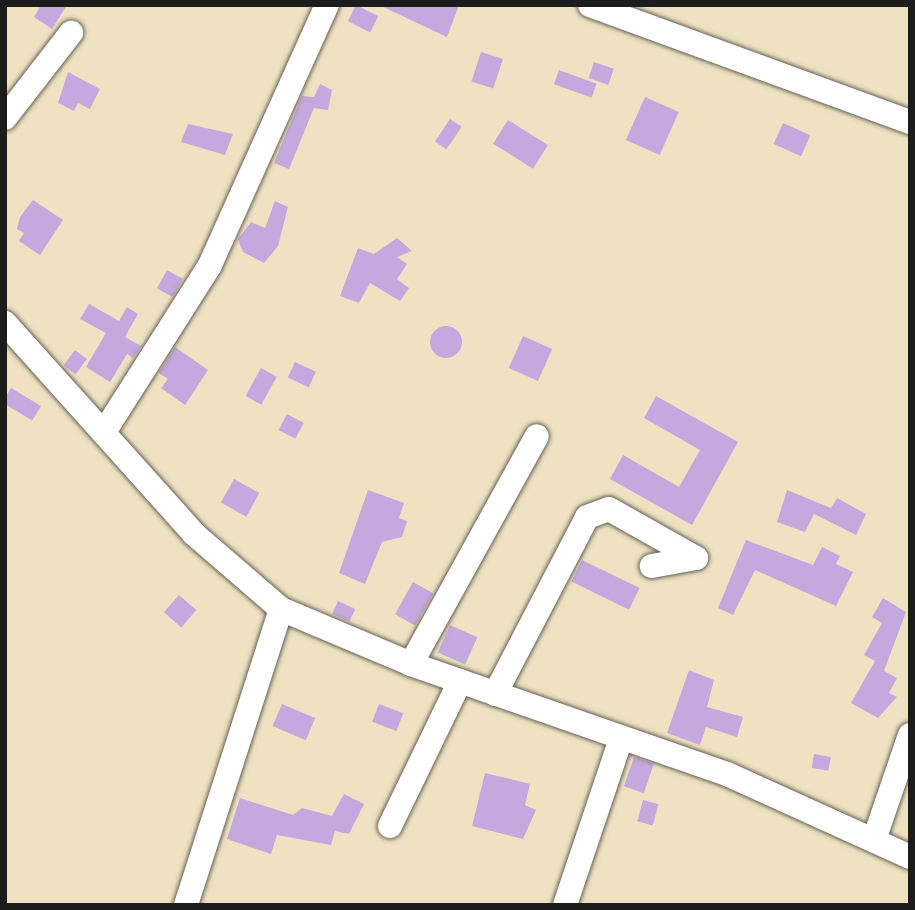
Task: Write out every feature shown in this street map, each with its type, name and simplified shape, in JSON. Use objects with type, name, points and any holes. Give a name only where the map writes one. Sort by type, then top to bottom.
[{"type":"street","points":[[106,429],[210,265],[327,5]]},
{"type":"street","points":[[590,5],[910,122]]},
{"type":"street","points":[[5,118],[71,33]]},
{"type":"street","points":[[5,323],[106,429],[194,534],[281,610],[411,664],[727,774],[910,857]]},
{"type":"street","points":[[411,664],[537,436]]},
{"type":"street","points":[[495,694],[587,517],[609,509],[696,558],[652,566]]},
{"type":"street","points":[[186,905],[281,610]]},
{"type":"street","points":[[390,825],[460,681]]},
{"type":"street","points":[[874,840],[906,760],[910,735]]},
{"type":"street","points":[[565,905],[621,739]]},
{"type":"building","points":[[41,5],[67,5],[52,29],[34,17]]},
{"type":"building","points":[[356,5],[378,16],[370,32],[348,21]]},
{"type":"building","points":[[379,5],[459,5],[447,37]]},
{"type":"building","points":[[481,52],[503,59],[493,89],[471,81]]},
{"type":"building","points":[[594,62],[614,69],[608,85],[588,78]]},
{"type":"building","points":[[559,70],[597,84],[591,98],[554,84]]},
{"type":"building","points":[[68,72],[100,89],[90,109],[78,103],[74,111],[58,103]]},
{"type":"building","points":[[320,84],[332,90],[328,110],[314,108],[289,169],[274,163],[302,96],[314,97]]},
{"type":"building","points":[[645,97],[679,112],[660,155],[626,140]]},
{"type":"building","points":[[450,119],[462,127],[447,149],[435,141]]},
{"type":"building","points":[[508,120],[548,145],[533,169],[493,144]]},
{"type":"building","points":[[783,123],[810,135],[801,156],[774,144]]},
{"type":"building","points":[[188,124],[233,134],[225,155],[181,142]]},
{"type":"building","points":[[33,200],[63,220],[40,255],[19,241],[24,233],[17,229],[20,217]]},
{"type":"building","points":[[275,201],[288,207],[278,246],[264,263],[243,252],[238,239],[251,222],[265,228]]},
{"type":"building","points":[[397,238],[412,251],[397,257],[407,264],[397,279],[409,288],[400,301],[370,283],[359,303],[340,296],[358,248],[374,254]]},
{"type":"building","points":[[167,270],[183,279],[173,297],[157,288]]},
{"type":"building","points":[[89,304],[119,321],[127,307],[138,314],[125,337],[141,346],[133,358],[127,354],[110,382],[86,367],[106,333],[80,319]]},
{"type":"building","points":[[446,326],[457,331],[462,342],[457,353],[446,358],[435,353],[430,342],[435,331]]},
{"type":"building","points":[[523,336],[552,349],[538,381],[509,368]]},
{"type":"building","points":[[175,347],[208,370],[185,405],[161,388],[168,379],[159,373]]},
{"type":"building","points":[[75,350],[87,359],[76,374],[64,365]]},
{"type":"building","points":[[295,362],[316,372],[309,387],[288,377]]},
{"type":"building","points":[[261,368],[277,377],[261,405],[245,396]]},
{"type":"building","points":[[11,388],[41,406],[32,421],[5,404],[5,398]]},
{"type":"building","points":[[656,396],[738,442],[692,525],[610,479],[623,455],[679,487],[700,450],[644,418]]},
{"type":"building","points":[[287,414],[304,423],[295,439],[279,430]]},
{"type":"building","points":[[234,479],[259,493],[246,517],[221,503]]},
{"type":"building","points":[[368,490],[404,503],[399,518],[407,521],[402,537],[382,542],[365,584],[339,573]]},
{"type":"building","points":[[787,490],[831,508],[837,498],[866,514],[856,535],[814,514],[805,532],[777,522]]},
{"type":"building","points":[[746,540],[813,565],[822,547],[840,556],[836,564],[853,572],[836,606],[755,570],[733,615],[718,608]]},
{"type":"building","points":[[582,560],[640,588],[629,610],[571,582]]},
{"type":"building","points":[[413,582],[433,593],[415,626],[395,614]]},
{"type":"building","points":[[179,595],[196,610],[181,627],[164,612]]},
{"type":"building","points":[[883,598],[906,612],[884,671],[897,678],[889,693],[897,697],[878,718],[851,703],[875,661],[864,655],[882,623],[872,617]]},
{"type":"building","points":[[338,601],[355,609],[349,622],[332,614]]},
{"type":"building","points":[[450,625],[477,637],[465,665],[438,652]]},
{"type":"building","points":[[689,670],[714,680],[707,707],[743,717],[737,737],[706,727],[700,745],[667,733]]},
{"type":"building","points":[[282,704],[315,718],[306,740],[273,726]]},
{"type":"building","points":[[379,704],[403,713],[396,731],[372,722]]},
{"type":"building","points":[[814,754],[831,757],[828,771],[812,768]]},
{"type":"building","points":[[634,757],[654,764],[644,793],[624,786]]},
{"type":"building","points":[[485,773],[530,784],[525,805],[536,810],[523,839],[472,826]]},
{"type":"building","points":[[344,794],[364,804],[349,834],[335,831],[331,845],[277,835],[271,854],[227,839],[240,798],[293,815],[302,808],[332,816]]},
{"type":"building","points":[[643,800],[658,804],[653,825],[637,821]]}]
